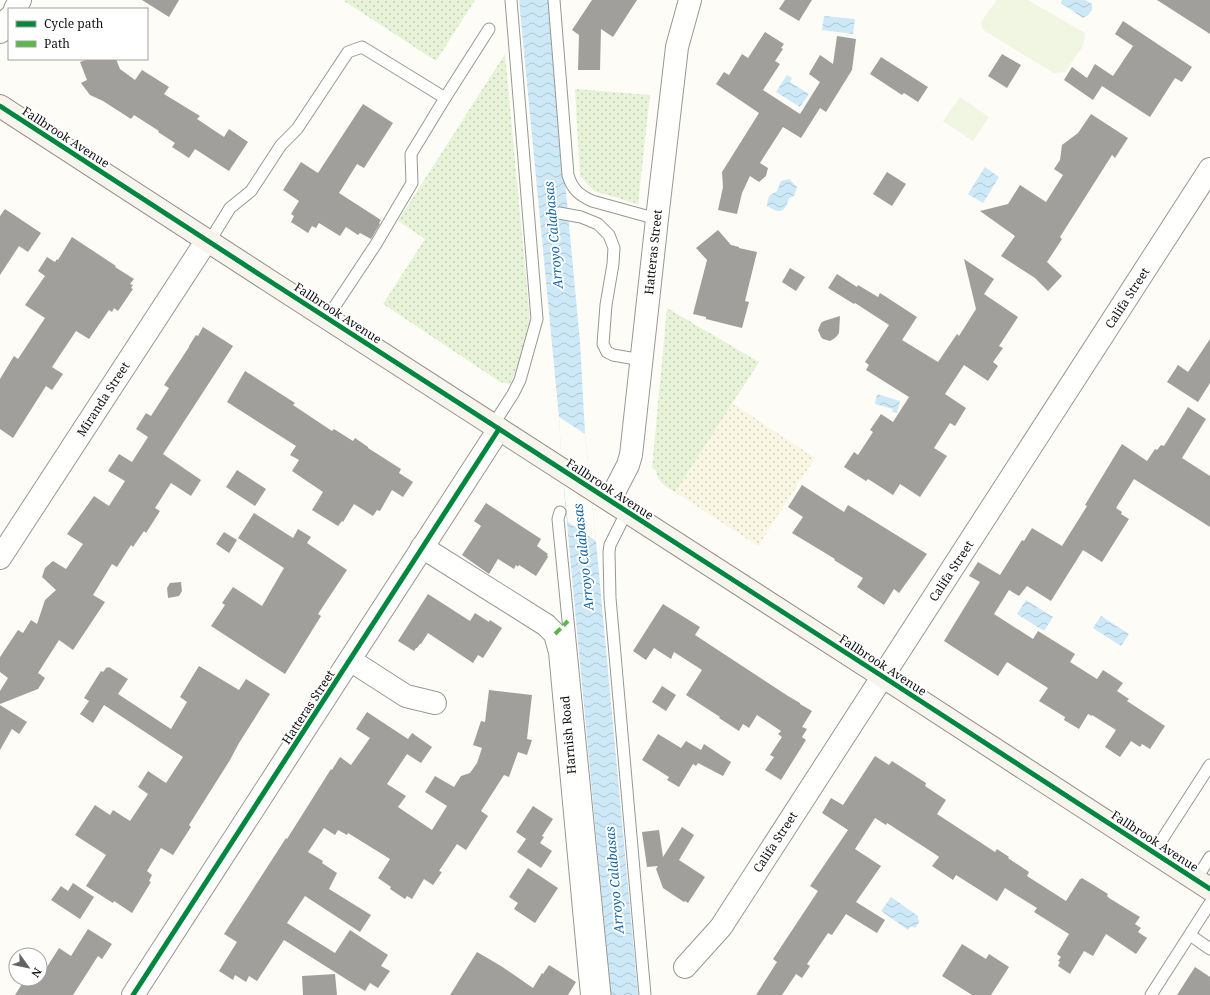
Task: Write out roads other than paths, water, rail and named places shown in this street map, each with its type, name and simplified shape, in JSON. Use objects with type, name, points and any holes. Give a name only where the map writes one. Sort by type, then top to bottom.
[{"type":"main road","name":"Fallbrook Avenue","points":[[0,106],[1203,884]]},
{"type":"street","name":"Hatteras Street","points":[[618,506],[631,455],[677,47],[690,0]]},
{"type":"street","points":[[0,32],[8,20]]},
{"type":"street","name":"Califa Street","points":[[685,966],[720,927],[1210,169]]},
{"type":"street","name":"Miranda Street","points":[[0,558],[208,241]]},
{"type":"street","name":"Hatteras Street","points":[[133,995],[422,548],[496,427]]},
{"type":"street","name":"Harnish Road","points":[[422,548],[546,625],[555,634],[560,652],[592,995]]},
{"type":"street","points":[[350,660],[406,696],[435,703]]},
{"type":"lane","points":[[496,427],[520,380],[537,318],[511,0]]},
{"type":"lane","points":[[554,0],[568,175],[570,183],[582,196],[592,201],[657,219]]},
{"type":"lane","points":[[327,318],[376,244],[412,183],[411,154],[489,29]]},
{"type":"lane","points":[[208,241],[230,208],[251,191],[281,145],[297,129],[348,52],[362,47],[445,98]]},
{"type":"lane","points":[[559,213],[587,219],[598,224],[609,235],[614,248],[613,264],[606,305],[603,344],[607,352],[614,355],[642,360]]},
{"type":"lane","points":[[618,506],[609,552],[610,590],[645,995]]},
{"type":"lane","points":[[560,512],[558,519],[605,995]]},
{"type":"lane","points":[[1154,852],[1210,765]]},
{"type":"lane","points":[[1203,884],[1210,857]]},
{"type":"lane","points":[[1151,995],[1210,903]]},
{"type":"lane","points":[[1190,935],[1210,948]]},
{"type":"water","name":"Arroyo Calabasas","points":[[519,0],[548,0],[580,342],[585,434],[638,995],[611,995],[562,470],[559,417]]},
{"type":"water","points":[[1062,0],[1085,0],[1092,4],[1092,10],[1083,18],[1061,3]]},
{"type":"water","points":[[824,16],[855,19],[853,34],[822,30]]},
{"type":"water","points":[[787,75],[792,78],[790,82],[809,94],[800,107],[776,92]]},
{"type":"water","points":[[985,167],[999,177],[983,203],[968,194]]},
{"type":"water","points":[[789,179],[797,187],[794,196],[789,198],[786,207],[779,211],[767,206],[769,196],[777,191],[781,181]]},
{"type":"water","points":[[877,394],[900,401],[897,413],[892,412],[893,409],[875,404]]},
{"type":"water","points":[[1026,600],[1053,617],[1044,631],[1017,614]]},
{"type":"water","points":[[1101,616],[1129,634],[1121,646],[1093,628]]},
{"type":"water","points":[[891,897],[918,916],[918,920],[920,921],[915,928],[911,926],[908,930],[881,911]]}]
